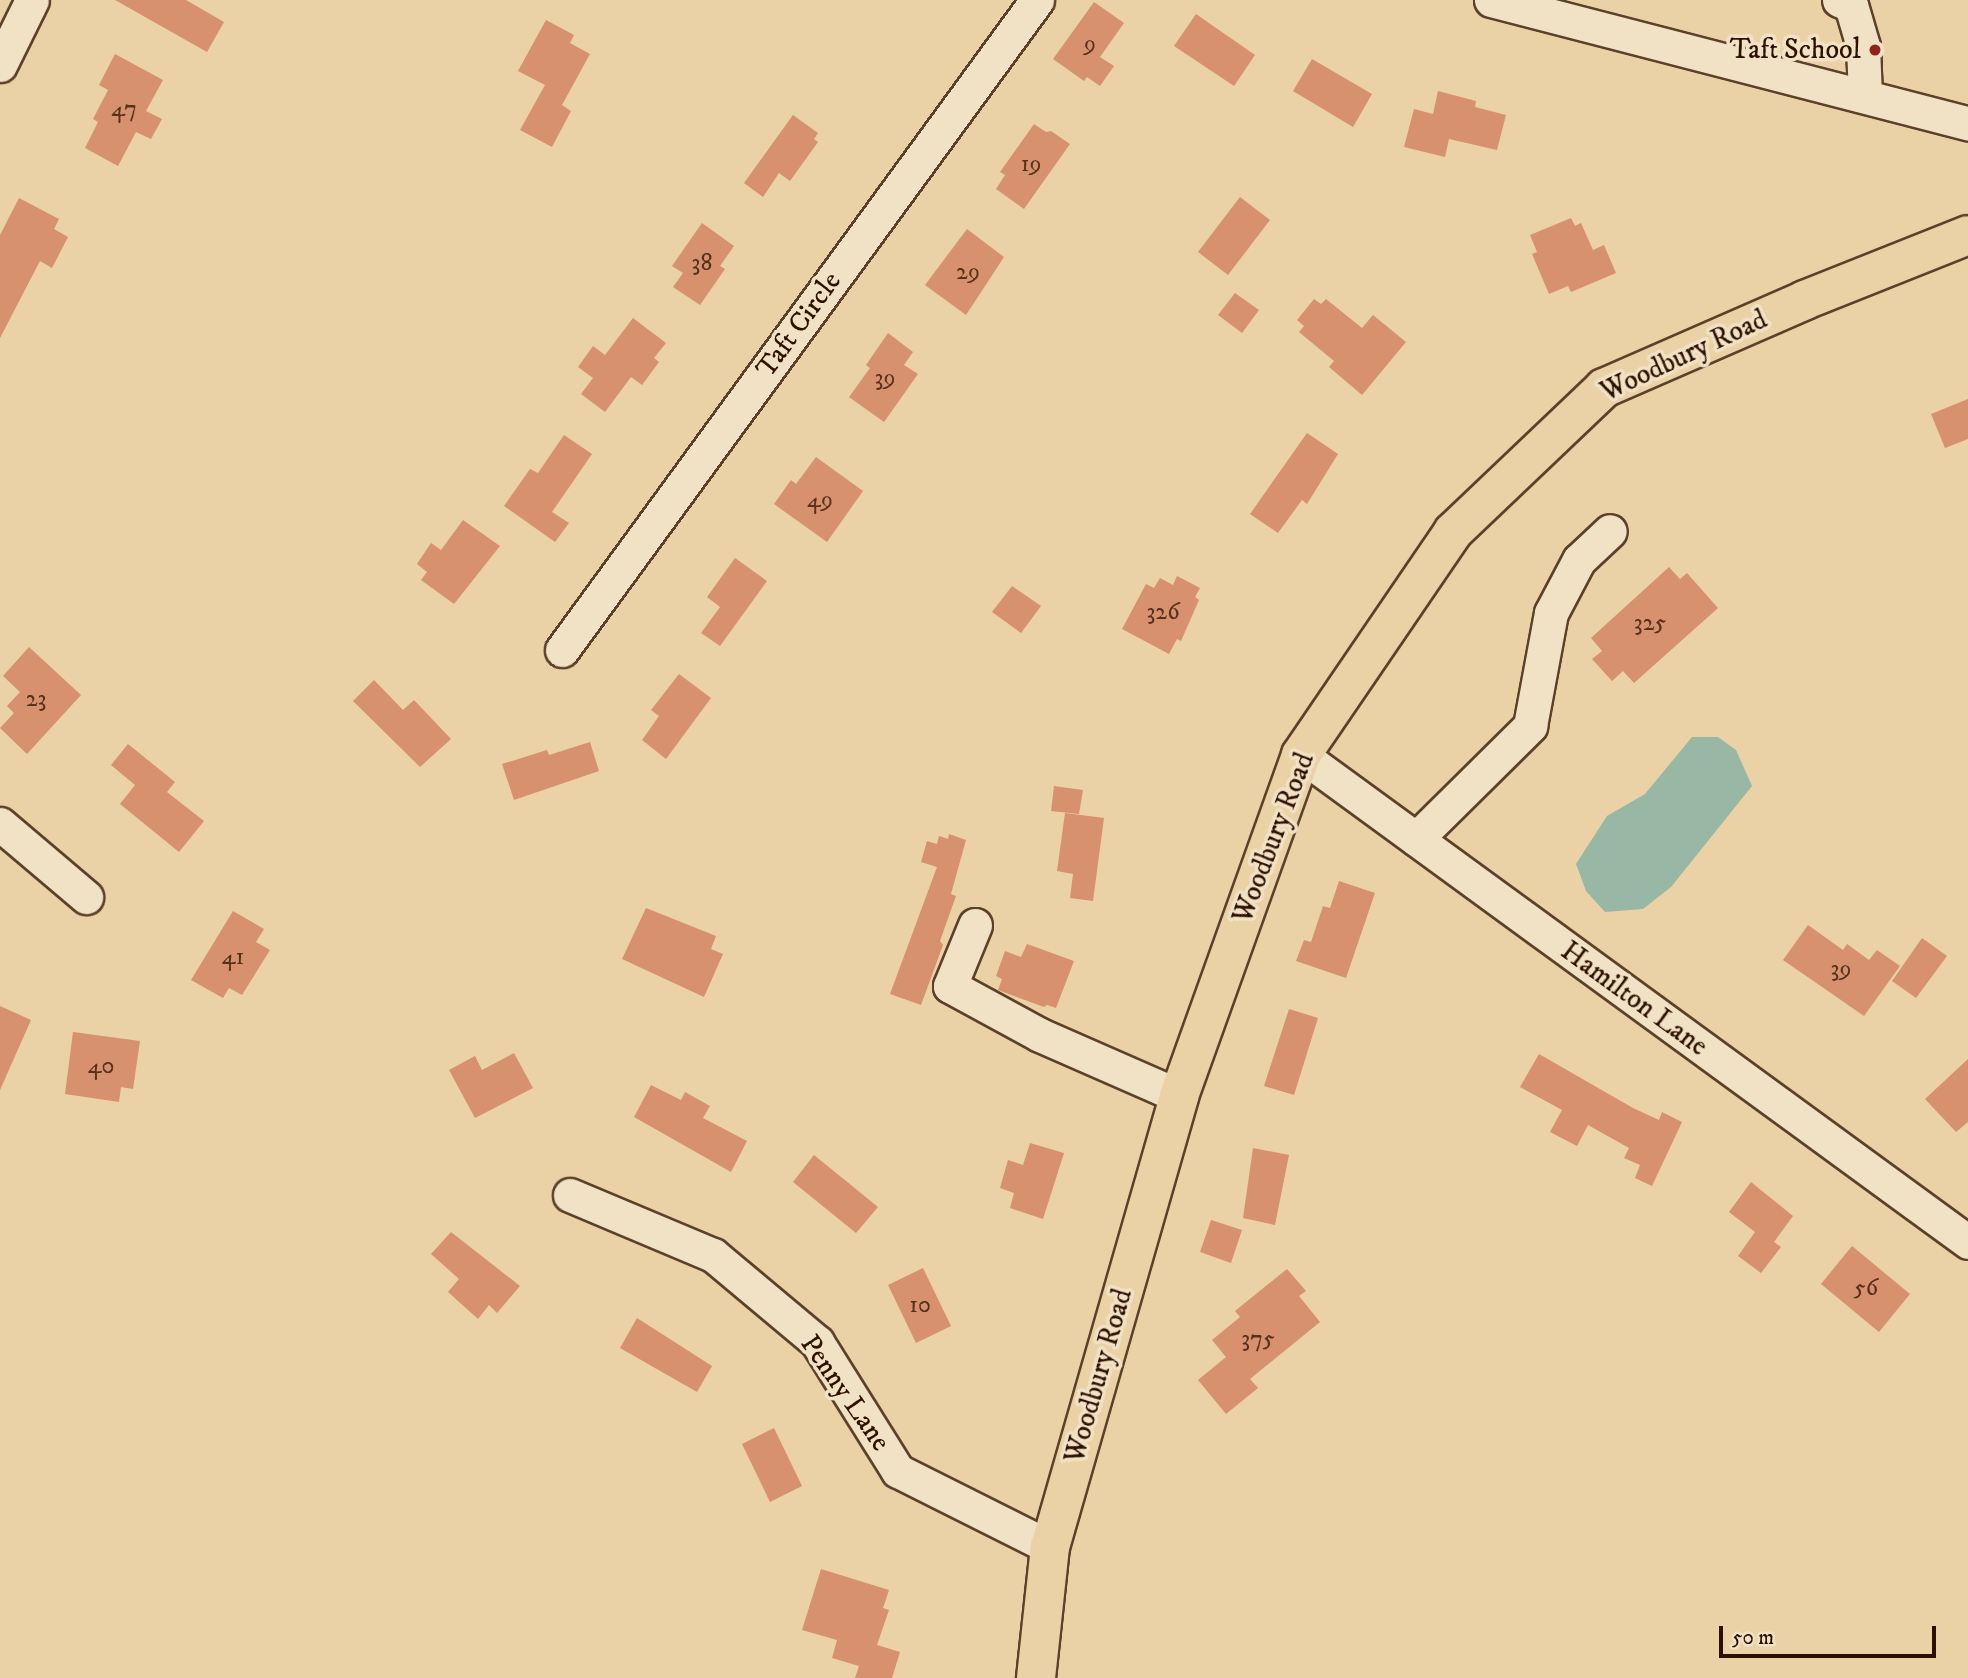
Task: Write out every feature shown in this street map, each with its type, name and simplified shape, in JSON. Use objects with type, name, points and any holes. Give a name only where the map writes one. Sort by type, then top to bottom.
[{"type":"main road","name":"Woodbury Road","points":[[1037,1678],[1050,1547],[1179,1096],[1301,755],[1453,532],[1604,388],[1805,300],[1968,235]]},
{"type":"street","points":[[0,65],[32,0]]},
{"type":"street","name":"Taft Circle","points":[[562,650],[1037,0]]},
{"type":"street","points":[[1491,0],[1968,123]]},
{"type":"street","points":[[1839,0],[1851,5],[1863,46],[1865,96]]},
{"type":"street","points":[[1416,839],[1530,726],[1551,612],[1579,560],[1610,531]]},
{"type":"street","name":"Hamilton Lane","points":[[1301,755],[1968,1242]]},
{"type":"street","points":[[0,824],[86,897]]},
{"type":"street","points":[[975,925],[950,986],[1040,1035],[1179,1096]]},
{"type":"street","name":"Penny Lane","points":[[570,1195],[713,1255],[817,1342],[898,1472],[1050,1547]]},
{"type":"shaded area","points":[[1692,737],[1718,737],[1736,750],[1752,786],[1671,887],[1643,909],[1605,912],[1586,891],[1576,864],[1607,816],[1645,794]]},
{"type":"building","points":[[115,0],[186,0],[224,22],[207,52]]},
{"type":"building","points":[[1094,2],[1124,23],[1100,57],[1114,66],[1100,86],[1087,77],[1084,81],[1053,59]]},
{"type":"building","points":[[1196,14],[1255,55],[1234,86],[1174,46]]},
{"type":"building","points":[[546,20],[574,35],[570,43],[590,54],[562,105],[571,111],[552,147],[520,130],[545,85],[518,71]]},
{"type":"building","points":[[115,54],[163,80],[146,111],[162,119],[151,139],[136,132],[118,166],[85,148],[98,122],[93,119],[108,90],[99,85]]},
{"type":"building","points":[[1312,59],[1372,94],[1353,127],[1293,91]]},
{"type":"building","points":[[1438,91],[1476,101],[1475,107],[1506,115],[1497,150],[1449,139],[1445,157],[1404,147],[1414,109],[1433,114]]},
{"type":"building","points":[[793,115],[818,133],[814,139],[818,142],[790,181],[779,173],[763,197],[744,183]]},
{"type":"building","points":[[1034,124],[1046,132],[1051,131],[1070,144],[1024,209],[996,189],[1005,175],[1000,172]]},
{"type":"building","points":[[1240,197],[1270,220],[1228,275],[1198,252]]},
{"type":"building","points":[[19,198],[59,219],[54,229],[68,237],[52,268],[40,261],[0,338],[0,235]]},
{"type":"building","points":[[1571,218],[1575,226],[1581,223],[1593,250],[1604,245],[1616,273],[1571,292],[1568,286],[1549,294],[1532,254],[1537,252],[1530,235]]},
{"type":"building","points":[[702,223],[734,246],[720,266],[725,269],[700,305],[673,287],[683,273],[672,266]]},
{"type":"building","points":[[967,229],[1004,257],[966,315],[925,285]]},
{"type":"building","points":[[1235,293],[1259,310],[1242,333],[1218,315]]},
{"type":"building","points":[[1314,299],[1321,304],[1326,299],[1362,328],[1373,315],[1406,342],[1362,395],[1329,367],[1334,361],[1299,332],[1304,326],[1297,320]]},
{"type":"building","points":[[633,318],[666,343],[654,358],[659,362],[642,385],[631,377],[605,412],[581,394],[593,378],[578,367],[593,346],[605,355]]},
{"type":"building","points":[[888,333],[913,352],[904,365],[918,374],[884,422],[849,397],[870,368],[866,365]]},
{"type":"building","points":[[1968,399],[1968,439],[1945,448],[1931,414]]},
{"type":"building","points":[[1307,433],[1338,454],[1307,504],[1302,500],[1278,533],[1250,514]]},
{"type":"building","points":[[564,435],[592,454],[552,512],[569,523],[555,542],[504,506],[530,469],[538,473]]},
{"type":"building","points":[[816,457],[863,491],[827,542],[774,504],[791,480],[796,484]]},
{"type":"building","points":[[463,520],[500,546],[454,604],[421,580],[427,572],[417,564],[431,543],[441,550]]},
{"type":"building","points":[[735,558],[767,581],[720,646],[701,633],[720,607],[707,597]]},
{"type":"building","points":[[1669,567],[1680,579],[1687,573],[1718,608],[1634,683],[1623,671],[1612,681],[1592,659],[1602,651],[1591,638]]},
{"type":"building","points":[[1177,576],[1200,588],[1195,597],[1199,600],[1181,641],[1177,639],[1169,654],[1122,629],[1146,584],[1154,588],[1160,578],[1173,585]]},
{"type":"building","points":[[1012,586],[1041,606],[1021,633],[992,612]]},
{"type":"building","points":[[29,647],[81,695],[27,754],[0,728],[14,713],[7,706],[20,692],[3,676]]},
{"type":"building","points":[[679,674],[711,698],[666,759],[642,740],[659,716],[651,710]]},
{"type":"building","points":[[374,680],[403,710],[414,700],[451,739],[420,767],[353,701]]},
{"type":"building","points":[[590,742],[599,771],[514,800],[502,764],[547,750],[549,755]]},
{"type":"building","points":[[128,744],[175,782],[167,792],[204,821],[179,852],[120,804],[135,785],[111,765]]},
{"type":"building","points":[[1054,786],[1083,790],[1079,814],[1051,811]]},
{"type":"building","points":[[1065,813],[1104,818],[1093,901],[1070,898],[1073,874],[1057,871]]},
{"type":"building","points":[[949,834],[966,840],[951,894],[956,896],[940,941],[943,945],[921,1005],[890,994],[937,867],[921,862],[927,841],[937,844],[939,836],[948,839]]},
{"type":"building","points":[[1339,881],[1375,893],[1346,978],[1296,961],[1304,940],[1311,942],[1323,906],[1330,908]]},
{"type":"building","points":[[646,908],[716,936],[711,949],[723,954],[704,997],[622,959]]},
{"type":"building","points":[[233,911],[264,929],[256,942],[270,950],[242,995],[229,988],[223,998],[191,980]]},
{"type":"building","points":[[1808,925],[1843,950],[1847,944],[1869,960],[1877,950],[1900,966],[1864,1016],[1783,960]]},
{"type":"building","points":[[1922,938],[1947,956],[1916,998],[1892,981]]},
{"type":"building","points":[[1027,944],[1074,961],[1056,1008],[1047,1005],[1044,1007],[998,990],[1002,979],[996,976],[1005,951],[1021,957]]},
{"type":"building","points":[[0,1006],[31,1020],[0,1090]]},
{"type":"building","points":[[1289,1009],[1318,1018],[1294,1095],[1264,1086]]},
{"type":"building","points":[[73,1032],[140,1041],[133,1089],[121,1087],[119,1102],[65,1094]]},
{"type":"building","points":[[514,1053],[533,1088],[475,1118],[449,1070],[475,1056],[482,1070]]},
{"type":"building","points":[[1539,1054],[1633,1108],[1659,1120],[1662,1112],[1682,1122],[1652,1186],[1635,1178],[1640,1165],[1624,1158],[1629,1148],[1588,1125],[1577,1146],[1550,1132],[1562,1110],[1520,1087]]},
{"type":"building","points":[[1968,1059],[1968,1122],[1956,1132],[1925,1099]]},
{"type":"building","points":[[651,1085],[681,1100],[685,1092],[710,1106],[703,1118],[747,1141],[731,1172],[634,1117]]},
{"type":"building","points":[[1030,1143],[1064,1153],[1043,1219],[1010,1208],[1014,1193],[1000,1188],[1008,1160],[1023,1165]]},
{"type":"building","points":[[1253,1148],[1289,1155],[1275,1225],[1243,1218]]},
{"type":"building","points":[[814,1155],[878,1207],[856,1233],[793,1182]]},
{"type":"building","points":[[1751,1182],[1793,1216],[1774,1242],[1781,1247],[1761,1273],[1738,1256],[1755,1232],[1729,1212]]},
{"type":"building","points":[[1211,1220],[1242,1230],[1231,1263],[1200,1252]]},
{"type":"building","points":[[451,1232],[520,1286],[497,1313],[489,1305],[478,1319],[448,1292],[459,1279],[431,1254]]},
{"type":"building","points":[[1852,1246],[1910,1294],[1879,1332],[1821,1284]]},
{"type":"building","points":[[923,1268],[951,1326],[916,1343],[888,1285]]},
{"type":"building","points":[[1287,1269],[1306,1291],[1299,1296],[1320,1322],[1250,1379],[1258,1388],[1226,1414],[1198,1380],[1226,1357],[1212,1340],[1240,1317],[1235,1311]]},
{"type":"building","points":[[637,1318],[712,1366],[697,1392],[620,1348]]},
{"type":"building","points":[[774,1428],[802,1486],[770,1502],[742,1444]]},
{"type":"building","points":[[821,1569],[889,1590],[883,1608],[889,1610],[877,1645],[900,1652],[892,1678],[855,1678],[859,1666],[832,1658],[837,1640],[802,1630]]},
{"type":"place","name":"Taft School","points":[[1875,50]]}]
